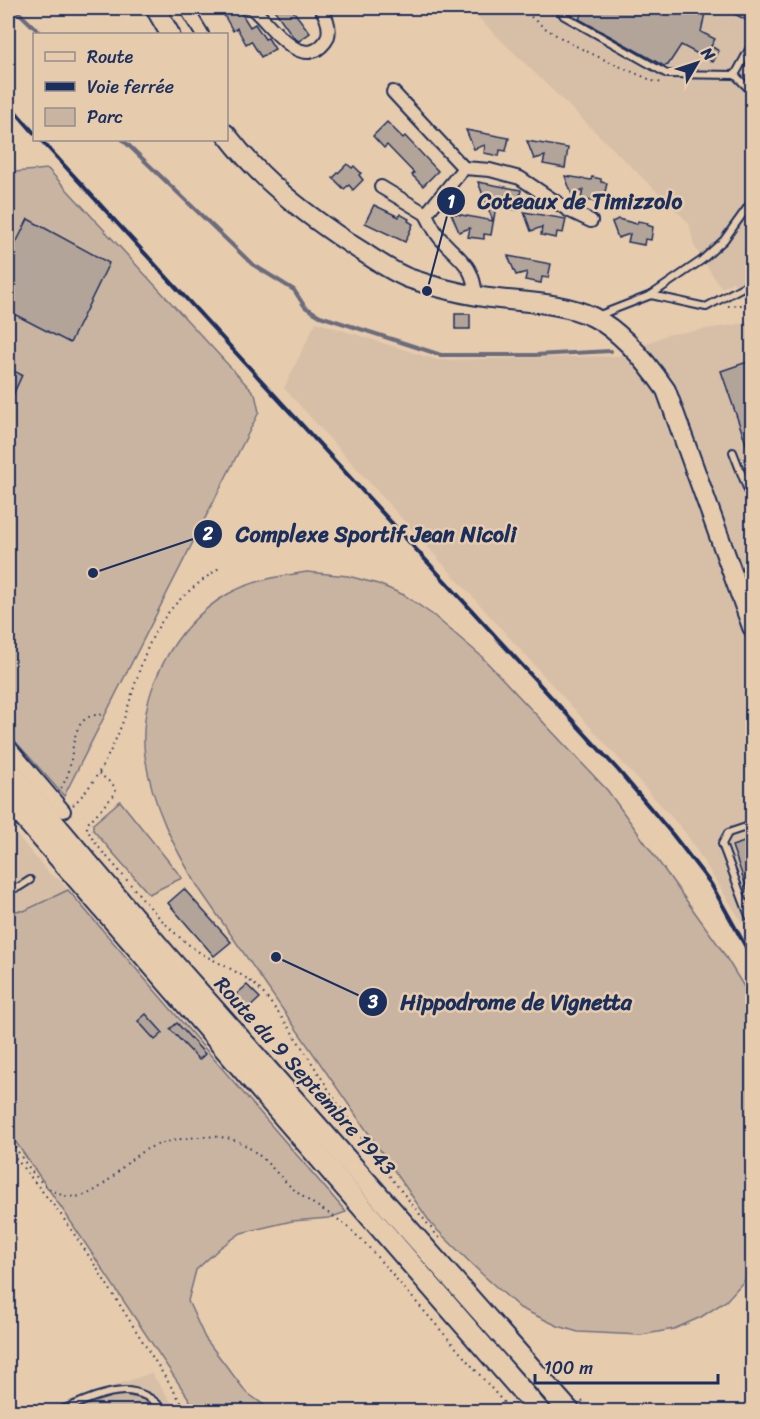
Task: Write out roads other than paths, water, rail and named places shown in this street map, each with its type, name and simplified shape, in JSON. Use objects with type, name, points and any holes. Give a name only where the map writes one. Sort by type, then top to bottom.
[{"type":"main road","points":[[155,8],[169,33]]},
{"type":"main road","points":[[228,136],[275,189],[354,246],[407,278],[476,296],[563,308],[594,318],[620,337],[646,361],[666,390],[753,627]]},
{"type":"main road","name":"Route du 9 Septembre 1943","points":[[8,769],[165,954],[573,1403]]},
{"type":"main road","name":"Route du 9 Septembre 1943","points":[[8,799],[540,1412]]},
{"type":"street","points":[[186,8],[201,33]]},
{"type":"street","points":[[252,8],[293,49],[304,53],[317,49],[327,39],[329,26],[321,8]]},
{"type":"street","points":[[393,92],[464,168],[490,170],[520,178],[568,210],[591,221]]},
{"type":"street","points":[[426,214],[464,168]]},
{"type":"street","points":[[381,187],[426,214],[439,237],[470,269],[476,296]]},
{"type":"street","points":[[8,746],[64,811]]},
{"type":"lane","points":[[552,8],[667,74],[735,75],[753,92]]},
{"type":"lane","points":[[558,8],[564,16]]},
{"type":"lane","points":[[735,75],[753,44]]},
{"type":"lane","points":[[594,318],[651,295],[695,265],[724,240],[753,201]]},
{"type":"lane","points":[[651,295],[706,307],[753,282]]},
{"type":"lane","points":[[733,452],[753,501]]},
{"type":"lane","points":[[753,825],[728,833],[722,844],[749,916],[753,918]]},
{"type":"lane","points":[[8,890],[19,887],[30,880]]},
{"type":"lane","points":[[56,1412],[121,1389],[141,1392],[156,1400],[165,1412]]},
{"type":"waterway","points":[[14,8],[40,33]]},
{"type":"waterway","points":[[124,141],[252,264],[294,290],[305,307],[320,316],[441,355],[535,355],[611,351]]},
{"type":"railway","points":[[8,103],[33,132]]},
{"type":"railway","points":[[42,141],[618,770],[711,884],[752,958]]},
{"type":"place","name":"Coteaux de Timizzolo","points":[[427,291]]},
{"type":"place","name":"Complexe Sportif Jean Nicoli","points":[[93,573]]},
{"type":"place","name":"Hippodrome de Vignetta","points":[[276,957]]}]
